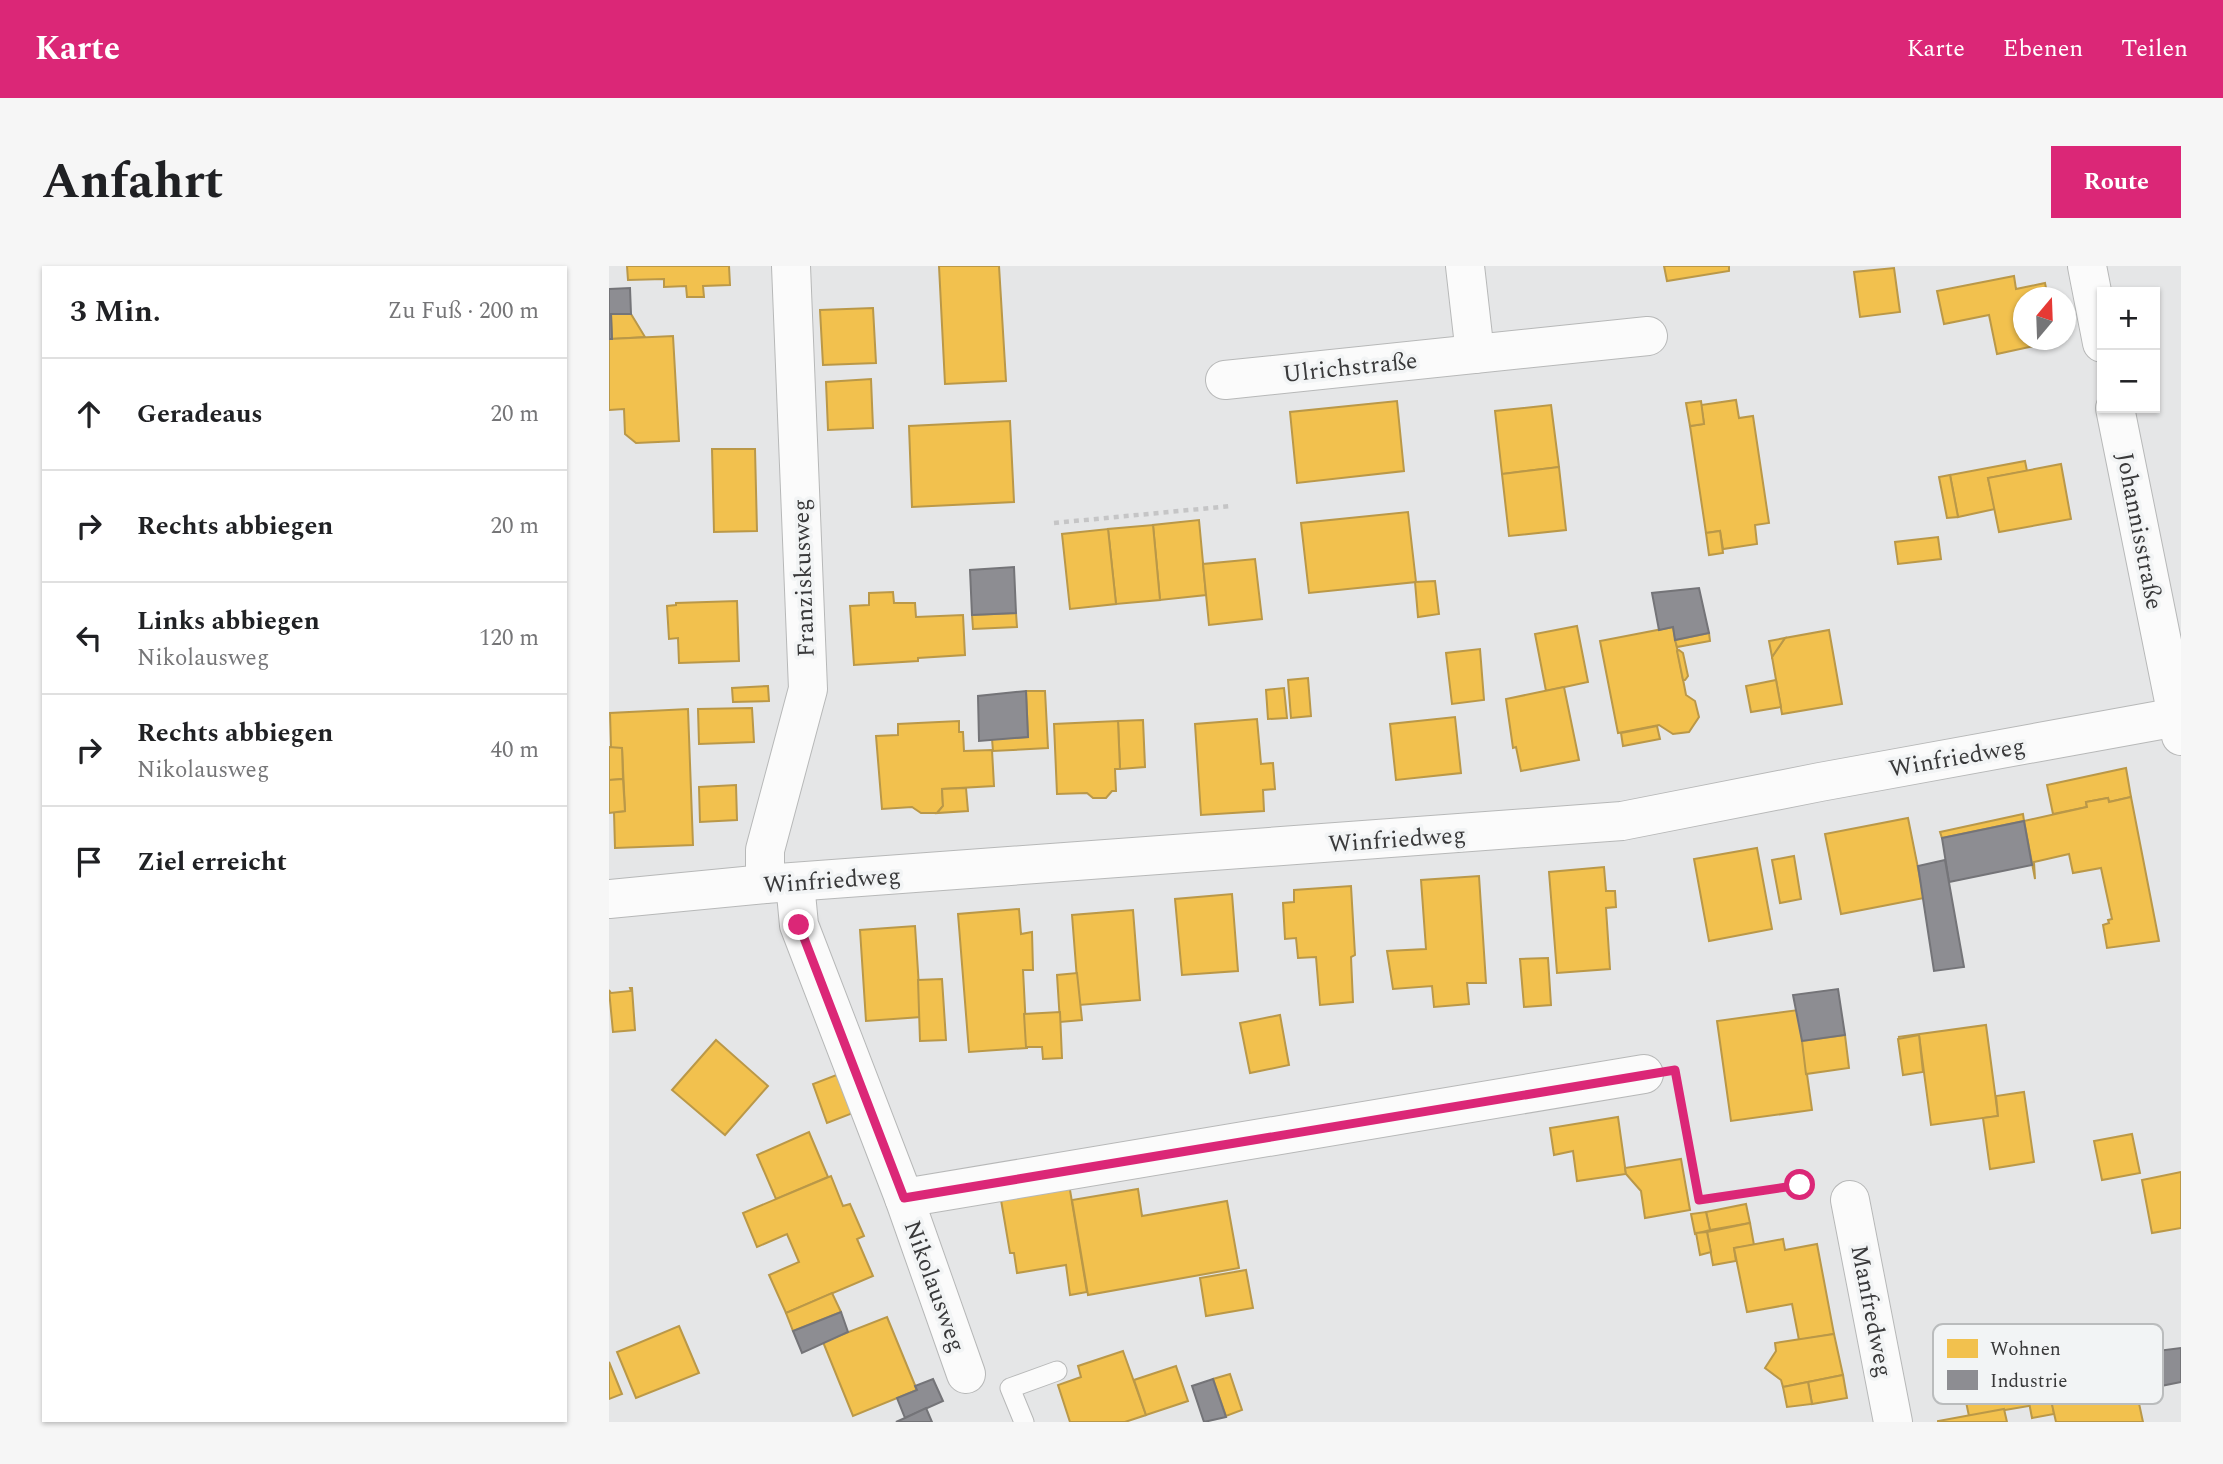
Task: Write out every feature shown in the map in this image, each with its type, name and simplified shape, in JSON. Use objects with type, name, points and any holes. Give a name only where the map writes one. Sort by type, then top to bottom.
[{"type":"street","name":"Franziskusweg","points":[[780,884],[765,850],[808,689],[791,266]]},
{"type":"street","points":[[1465,266],[1475,354]]},
{"type":"street","points":[[2087,266],[2097,317]]},
{"type":"street","name":"Ulrichstraße","points":[[1225,380],[1648,336]]},
{"type":"street","name":"Johannisstraße","points":[[2116,413],[2179,726]]},
{"type":"street","name":"Winfriedweg","points":[[609,899],[1622,821],[1820,782],[2179,726]]},
{"type":"street","name":"Nikolausweg","points":[[780,884],[799,925],[904,1198],[967,1374]]},
{"type":"street","name":"Nikolausweg","points":[[904,1198],[1644,1074]]},
{"type":"street","name":"Manfredweg","points":[[1850,1200],[1893,1422]]},
{"type":"lane","points":[[1024,1422],[1010,1388],[1057,1371]]},
{"type":"path","points":[[1054,523],[1231,506]]},
{"type":"path","points":[[1644,1074],[1675,1070],[1699,1200],[1800,1185],[1850,1200]]},
{"type":"building: Wohnen","points":[[627,266],[729,266],[730,285],[703,286],[704,297],[687,297],[686,286],[664,287],[664,279],[628,280]]},
{"type":"building: Wohnen","points":[[939,266],[999,266],[1006,381],[945,384]]},
{"type":"building: Wohnen","points":[[1664,266],[1729,266],[1729,271],[1667,281]]},
{"type":"building: Wohnen","points":[[1894,268],[1900,312],[1860,317],[1854,272]]},
{"type":"building: Wohnen","points":[[2014,276],[2013,350],[2015,350],[1997,354],[1989,315],[1944,324],[1937,291]]},
{"type":"building: Wohnen","points":[[2045,283],[2046,287],[2026,287]]},
{"type":"building: Wohnen","points":[[873,308],[876,363],[823,365],[820,310]]},
{"type":"building: Wohnen","points":[[611,314],[631,314],[645,337],[612,339]]},
{"type":"building: Wohnen","points":[[673,336],[679,441],[636,443],[625,434],[624,409],[609,410],[609,339]]},
{"type":"building: Wohnen","points":[[871,379],[873,428],[828,430],[826,382]]},
{"type":"building: Wohnen","points":[[1736,400],[1739,418],[1753,416],[1769,523],[1755,525],[1757,544],[1723,549],[1720,531],[1706,533],[1690,426],[1704,424],[1701,405]]},
{"type":"building: Wohnen","points":[[1397,401],[1404,471],[1297,483],[1290,412]]},
{"type":"building: Wohnen","points":[[1701,401],[1704,424],[1690,426],[1686,403]]},
{"type":"building: Wohnen","points":[[1551,405],[1559,467],[1502,474],[1495,411]]},
{"type":"building: Wohnen","points":[[1010,421],[1014,502],[912,507],[909,426]]},
{"type":"building: Wohnen","points":[[712,449],[755,449],[757,531],[714,532]]},
{"type":"building: Wohnen","points":[[2025,461],[2027,471],[1988,478],[1995,509],[1958,517],[1950,475]]},
{"type":"building: Wohnen","points":[[2061,464],[2071,519],[1999,532],[1988,478]]},
{"type":"building: Wohnen","points":[[1559,467],[1566,530],[1509,536],[1502,474]]},
{"type":"building: Wohnen","points":[[1950,475],[1958,517],[1947,518],[1939,477]]},
{"type":"building: Wohnen","points":[[1408,512],[1416,582],[1309,593],[1301,523]]},
{"type":"building: Wohnen","points":[[1199,520],[1206,595],[1160,600],[1153,525]]},
{"type":"building: Wohnen","points":[[1153,525],[1160,600],[1116,604],[1108,529]]},
{"type":"building: Wohnen","points":[[1108,529],[1116,604],[1070,609],[1062,534]]},
{"type":"building: Wohnen","points":[[1720,531],[1723,553],[1709,555],[1706,533]]},
{"type":"building: Wohnen","points":[[1938,537],[1941,559],[1898,564],[1895,542]]},
{"type":"building: Wohnen","points":[[1255,559],[1262,619],[1209,625],[1203,564]]},
{"type":"building: Wohnen","points":[[1435,581],[1439,614],[1418,617],[1415,582]]},
{"type":"building: Wohnen","points":[[893,592],[894,603],[915,603],[916,617],[963,615],[965,655],[854,665],[850,606],[869,605],[869,593]]},
{"type":"building: Wohnen","points":[[737,601],[739,661],[679,663],[678,638],[669,639],[667,606],[676,603]]},
{"type":"building: Wohnen","points":[[1016,613],[1017,627],[973,629],[972,615]]},
{"type":"building: Wohnen","points":[[1577,626],[1588,682],[1546,691],[1535,634]]},
{"type":"building: Wohnen","points":[[1673,627],[1686,695],[1695,701],[1699,717],[1689,732],[1673,734],[1659,725],[1618,733],[1600,641]]},
{"type":"building: Wohnen","points":[[1829,630],[1842,704],[1782,714],[1772,657],[1785,638]]},
{"type":"building: Wohnen","points":[[1709,633],[1710,641],[1677,647],[1675,640]]},
{"type":"building: Wohnen","points":[[1785,638],[1772,657],[1769,641]]},
{"type":"building: Wohnen","points":[[1480,649],[1484,700],[1452,704],[1446,653]]},
{"type":"building: Wohnen","points":[[1677,651],[1683,653],[1688,676],[1685,680]]},
{"type":"building: Wohnen","points":[[1308,678],[1311,716],[1291,718],[1288,680]]},
{"type":"building: Wohnen","points":[[1776,680],[1781,707],[1751,712],[1746,686]]},
{"type":"building: Wohnen","points":[[768,686],[769,701],[733,702],[732,688]]},
{"type":"building: Wohnen","points":[[1564,687],[1579,760],[1521,771],[1516,747],[1513,748],[1506,699]]},
{"type":"building: Wohnen","points":[[1284,688],[1287,718],[1268,719],[1266,690]]},
{"type":"building: Wohnen","points":[[1026,691],[1045,691],[1048,748],[993,751],[992,739],[1028,737]]},
{"type":"building: Wohnen","points":[[752,708],[754,742],[699,744],[698,709]]},
{"type":"building: Wohnen","points":[[688,709],[693,845],[615,848],[614,812],[625,811],[622,748],[611,748],[610,713]]},
{"type":"building: Wohnen","points":[[1455,717],[1461,773],[1396,780],[1390,724]]},
{"type":"building: Wohnen","points":[[1257,719],[1261,764],[1273,763],[1275,789],[1263,790],[1264,811],[1201,815],[1195,724]]},
{"type":"building: Wohnen","points":[[1143,720],[1145,767],[1120,769],[1118,721]]},
{"type":"building: Wohnen","points":[[959,721],[959,732],[963,732],[964,751],[992,750],[994,786],[942,789],[943,806],[937,813],[921,813],[912,807],[882,809],[876,736],[898,735],[898,724]]},
{"type":"building: Wohnen","points":[[1118,721],[1120,769],[1115,769],[1116,791],[1112,791],[1106,798],[1093,798],[1087,793],[1057,794],[1054,724]]},
{"type":"building: Wohnen","points":[[1657,726],[1660,739],[1623,746],[1621,733]]},
{"type":"building: Wohnen","points":[[609,747],[622,748],[623,779],[609,780]]},
{"type":"building: Wohnen","points":[[2126,768],[2131,797],[2109,802],[2108,798],[2086,802],[2087,807],[2053,814],[2047,785]]},
{"type":"building: Wohnen","points":[[623,779],[625,811],[609,813],[609,780]]},
{"type":"building: Wohnen","points":[[736,785],[737,820],[700,822],[699,787]]},
{"type":"building: Wohnen","points":[[966,788],[968,811],[937,813],[943,806],[942,789]]},
{"type":"building: Wohnen","points":[[2131,797],[2159,941],[2107,948],[2103,925],[2112,919],[2101,868],[2073,873],[2069,854],[2034,862],[2035,879],[2024,821],[2087,807],[2086,802],[2108,798],[2109,802]]},
{"type":"building: Wohnen","points":[[2023,814],[2024,821],[1942,838],[1940,832]]},
{"type":"building: Wohnen","points":[[1908,818],[1924,898],[1841,914],[1825,834]]},
{"type":"building: Wohnen","points":[[1757,848],[1772,929],[1709,941],[1694,859]]},
{"type":"building: Wohnen","points":[[1794,856],[1801,899],[1780,903],[1772,860]]},
{"type":"building: Wohnen","points":[[1604,867],[1606,891],[1615,891],[1616,907],[1606,908],[1610,969],[1557,973],[1549,872]]},
{"type":"building: Wohnen","points":[[1479,876],[1486,983],[1467,983],[1469,1004],[1434,1007],[1432,986],[1393,989],[1387,951],[1426,949],[1421,880]]},
{"type":"building: Wohnen","points":[[1351,886],[1355,955],[1351,957],[1353,1002],[1320,1005],[1316,957],[1298,958],[1296,938],[1285,939],[1283,903],[1294,902],[1294,890]]},
{"type":"building: Wohnen","points":[[1232,894],[1238,971],[1182,975],[1175,899]]},
{"type":"building: Wohnen","points":[[1019,909],[1021,934],[1032,932],[1033,970],[1023,970],[1027,1048],[969,1052],[958,914]]},
{"type":"building: Wohnen","points":[[1133,910],[1140,1000],[1079,1005],[1072,915]]},
{"type":"building: Wohnen","points":[[915,926],[921,1017],[866,1021],[860,930]]},
{"type":"building: Wohnen","points":[[1548,958],[1551,1005],[1524,1007],[1520,959]]},
{"type":"building: Wohnen","points":[[1077,973],[1082,1020],[1060,1022],[1057,975]]},
{"type":"building: Wohnen","points":[[942,979],[946,1040],[920,1041],[918,980]]},
{"type":"building: Wohnen","points":[[632,988],[635,1030],[613,1032],[609,990],[611,993],[631,991]]},
{"type":"building: Wohnen","points":[[1798,1010],[1812,1110],[1731,1121],[1717,1021]]},
{"type":"building: Wohnen","points":[[1060,1012],[1062,1058],[1043,1059],[1042,1047],[1026,1047],[1024,1014]]},
{"type":"building: Wohnen","points":[[1280,1015],[1289,1065],[1250,1073],[1240,1023]]},
{"type":"building: Wohnen","points":[[1986,1025],[1998,1116],[1931,1125],[1919,1035],[1898,1037]]},
{"type":"building: Wohnen","points":[[1845,1035],[1849,1068],[1806,1074],[1802,1041]]},
{"type":"building: Wohnen","points":[[1919,1035],[1923,1072],[1903,1075],[1898,1039]]},
{"type":"building: Wohnen","points":[[716,1040],[768,1086],[725,1135],[672,1090]]},
{"type":"building: Wohnen","points":[[839,1074],[853,1113],[827,1123],[813,1084]]},
{"type":"building: Wohnen","points":[[2024,1092],[2034,1162],[1990,1169],[1983,1118],[1998,1116],[1996,1096]]},
{"type":"building: Wohnen","points":[[1618,1117],[1626,1174],[1577,1181],[1573,1151],[1554,1155],[1550,1128]]},
{"type":"building: Wohnen","points":[[809,1132],[828,1177],[776,1199],[757,1155]]},
{"type":"building: Wohnen","points":[[2132,1134],[2140,1173],[2102,1180],[2094,1141]]},
{"type":"building: Wohnen","points":[[1681,1159],[1690,1210],[1645,1218],[1641,1191],[1626,1174],[1625,1168]]},
{"type":"building: Wohnen","points":[[2181,1172],[2181,1228],[2152,1233],[2142,1180]]},
{"type":"building: Wohnen","points":[[831,1176],[843,1206],[850,1204],[864,1236],[857,1239],[873,1276],[786,1313],[769,1275],[799,1262],[787,1234],[757,1247],[743,1213]]},
{"type":"building: Wohnen","points":[[1069,1184],[1087,1292],[1070,1295],[1066,1265],[1017,1273],[1014,1253],[1010,1253],[1000,1194]]},
{"type":"building: Wohnen","points":[[1138,1189],[1142,1216],[1227,1201],[1239,1268],[1088,1295],[1072,1200]]},
{"type":"building: Wohnen","points":[[1746,1204],[1750,1223],[1710,1230],[1706,1212]]},
{"type":"building: Wohnen","points":[[1706,1212],[1710,1230],[1695,1234],[1691,1214]]},
{"type":"building: Wohnen","points":[[1750,1223],[1754,1245],[1734,1248],[1736,1261],[1713,1265],[1707,1232]]},
{"type":"building: Wohnen","points":[[1707,1232],[1711,1252],[1700,1255],[1696,1233]]},
{"type":"building: Wohnen","points":[[1783,1239],[1785,1250],[1817,1244],[1834,1334],[1799,1340],[1792,1304],[1747,1312],[1734,1248]]},
{"type":"building: Wohnen","points":[[1246,1270],[1253,1308],[1206,1316],[1200,1278]]},
{"type":"building: Wohnen","points":[[832,1293],[841,1312],[793,1331],[786,1313]]},
{"type":"building: Wohnen","points":[[887,1317],[917,1390],[853,1416],[823,1342]]},
{"type":"building: Wohnen","points":[[679,1326],[699,1373],[636,1398],[617,1352]]},
{"type":"building: Wohnen","points":[[1834,1334],[1843,1375],[1783,1387],[1781,1380],[1765,1368],[1776,1351],[1775,1343]]},
{"type":"building: Wohnen","points":[[1123,1351],[1146,1415],[1125,1422],[1070,1422],[1058,1385],[1081,1377],[1078,1366]]},
{"type":"building: Wohnen","points":[[609,1362],[622,1394],[609,1399]]},
{"type":"building: Wohnen","points":[[1176,1366],[1188,1401],[1146,1415],[1134,1380]]},
{"type":"building: Wohnen","points":[[1230,1374],[1242,1410],[1226,1416],[1213,1379]]},
{"type":"building: Wohnen","points":[[1843,1375],[1847,1398],[1812,1404],[1808,1382]]},
{"type":"building: Wohnen","points":[[1808,1382],[1812,1404],[1787,1407],[1783,1387]]},
{"type":"building: Wohnen","points":[[1966,1404],[2029,1404],[2029,1406],[1969,1416]]},
{"type":"building: Wohnen","points":[[2029,1404],[2052,1404],[2054,1414],[2032,1418]]},
{"type":"building: Wohnen","points":[[2052,1404],[2139,1404],[2143,1422],[2056,1422]]},
{"type":"building: Wohnen","points":[[2004,1409],[2007,1422],[1938,1422],[1938,1421]]},
{"type":"building: Industrie","points":[[630,288],[631,314],[609,314],[609,289]]},
{"type":"building: Industrie","points":[[611,314],[612,339],[609,339]]},
{"type":"building: Industrie","points":[[1014,567],[1016,613],[972,615],[970,570]]},
{"type":"building: Industrie","points":[[1699,588],[1709,633],[1675,640],[1673,627],[1659,630],[1652,593]]},
{"type":"building: Industrie","points":[[1026,691],[1028,737],[979,741],[978,696]]},
{"type":"building: Industrie","points":[[2024,821],[2032,865],[1949,882],[1942,838]]},
{"type":"building: Industrie","points":[[1945,860],[1964,967],[1934,971],[1918,866]]},
{"type":"building: Industrie","points":[[1838,989],[1845,1035],[1802,1041],[1793,995]]},
{"type":"building: Industrie","points":[[841,1312],[848,1332],[802,1353],[793,1331]]},
{"type":"building: Industrie","points":[[2181,1348],[2181,1382],[2163,1386],[2163,1350]]},
{"type":"building: Industrie","points":[[933,1379],[943,1401],[905,1418],[897,1398],[917,1390],[915,1386]]},
{"type":"building: Industrie","points":[[1213,1379],[1226,1417],[1204,1422],[1192,1386]]},
{"type":"building: Industrie","points":[[926,1408],[932,1422],[896,1422],[905,1418]]},
{"type":"route","points":[[799,925],[904,1198],[1675,1070],[1699,1200],[1800,1185]]}]
